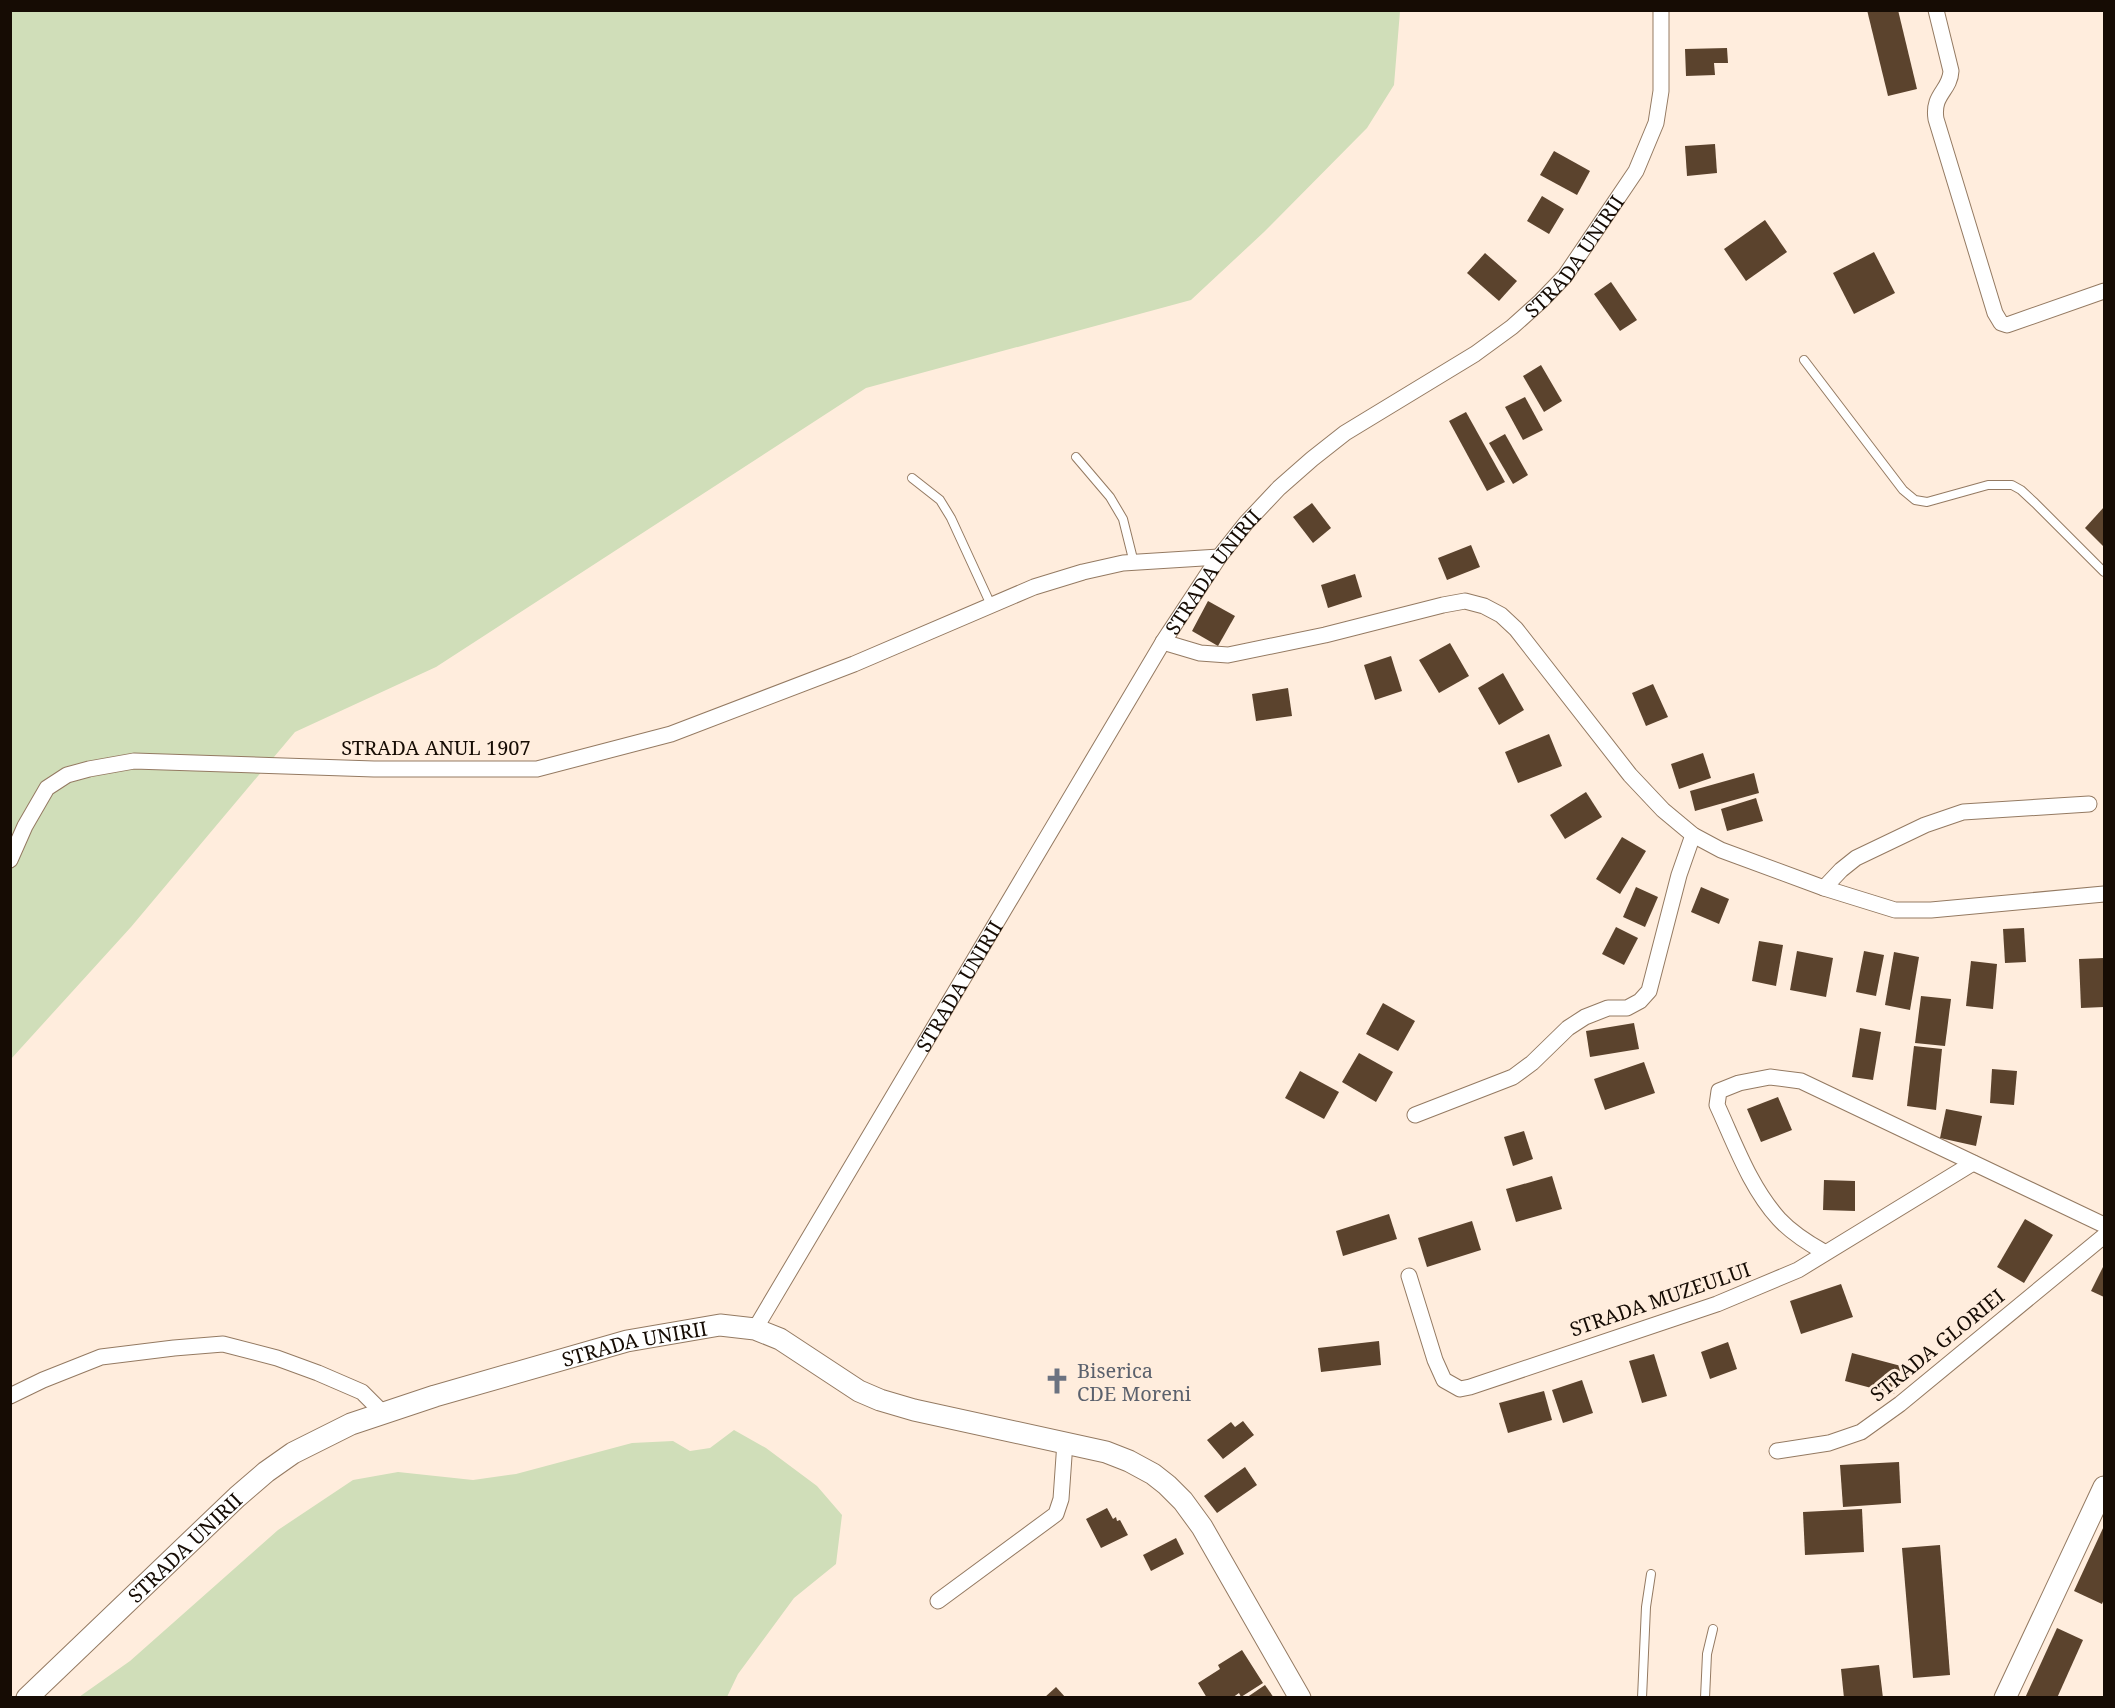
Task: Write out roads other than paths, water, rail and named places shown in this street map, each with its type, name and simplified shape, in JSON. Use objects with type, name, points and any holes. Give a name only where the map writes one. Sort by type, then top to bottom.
[{"type":"main road","name":"STRADA UNIRII","points":[[27,1698],[207,1525],[266,1472],[293,1453],[326,1435],[435,1396],[627,1341],[720,1325],[755,1329]]},
{"type":"main road","points":[[755,1329],[780,1339],[859,1391],[880,1400],[914,1410],[1106,1452],[1153,1474],[1183,1501],[1202,1527],[1300,1698]]},
{"type":"main road","points":[[2005,1698],[2104,1487]]},
{"type":"street","name":"STRADA UNIRII","points":[[755,1329],[1163,642],[1220,557],[1279,488],[1312,459],[1345,434],[1475,354],[1541,302],[1565,276],[1636,171],[1656,123],[1661,91],[1660,10]]},
{"type":"street","points":[[1936,10],[1951,79],[1938,97],[1934,109],[1995,314],[2001,323],[2007,325],[2104,291]]},
{"type":"street","name":"STRADA ANUL 1907","points":[[10,860],[25,826],[48,788],[67,775],[89,769],[134,760],[375,769],[537,769],[671,734],[854,664],[1034,587],[1083,572],[1134,563],[1220,557]]},
{"type":"street","points":[[1163,642],[1200,653],[1228,655],[1325,635],[1443,604],[1465,601],[1484,606],[1501,615],[1516,629],[1630,775],[1663,810],[1693,836],[1721,850],[1875,905],[1909,911],[2104,894]]},
{"type":"street","points":[[1824,888],[1856,858],[1925,825],[1963,812],[2089,804]]},
{"type":"street","points":[[1415,1115],[1513,1077],[1532,1063],[1568,1028],[1585,1017],[1608,1008],[1627,1008],[1640,1001],[1649,991],[1679,875],[1693,836]]},
{"type":"street","points":[[1824,1252],[1792,1231],[1779,1219],[1759,1193],[1717,1105],[1719,1091],[1739,1083],[1770,1077],[1801,1081],[2104,1225]]},
{"type":"street","name":"STRADA MUZEULUI","points":[[1409,1276],[1434,1360],[1444,1380],[1460,1389],[1717,1304],[1798,1270],[1973,1163]]},
{"type":"street","name":"STRADA GLORIEI","points":[[1777,1451],[1829,1443],[1861,1432],[1900,1404],[2104,1236]]},
{"type":"street","points":[[10,1396],[101,1357],[174,1347],[223,1344],[318,1372],[362,1392],[383,1413]]},
{"type":"street","points":[[938,1601],[1056,1514],[1061,1499],[1065,1442]]},
{"type":"lane","points":[[1804,360],[1903,490],[1915,500],[1927,502],[1988,485],[2012,485],[2022,490],[2104,572]]},
{"type":"lane","points":[[1077,457],[1110,497],[1123,519],[1134,563]]},
{"type":"lane","points":[[912,478],[940,500],[951,518],[991,605]]},
{"type":"lane","points":[[1642,1698],[1645,1618],[1651,1574]]},
{"type":"lane","points":[[1706,1698],[1707,1654],[1713,1629]]},
{"type":"place","name":"Biserica CDE Moreni","points":[[1057,1381]]}]
